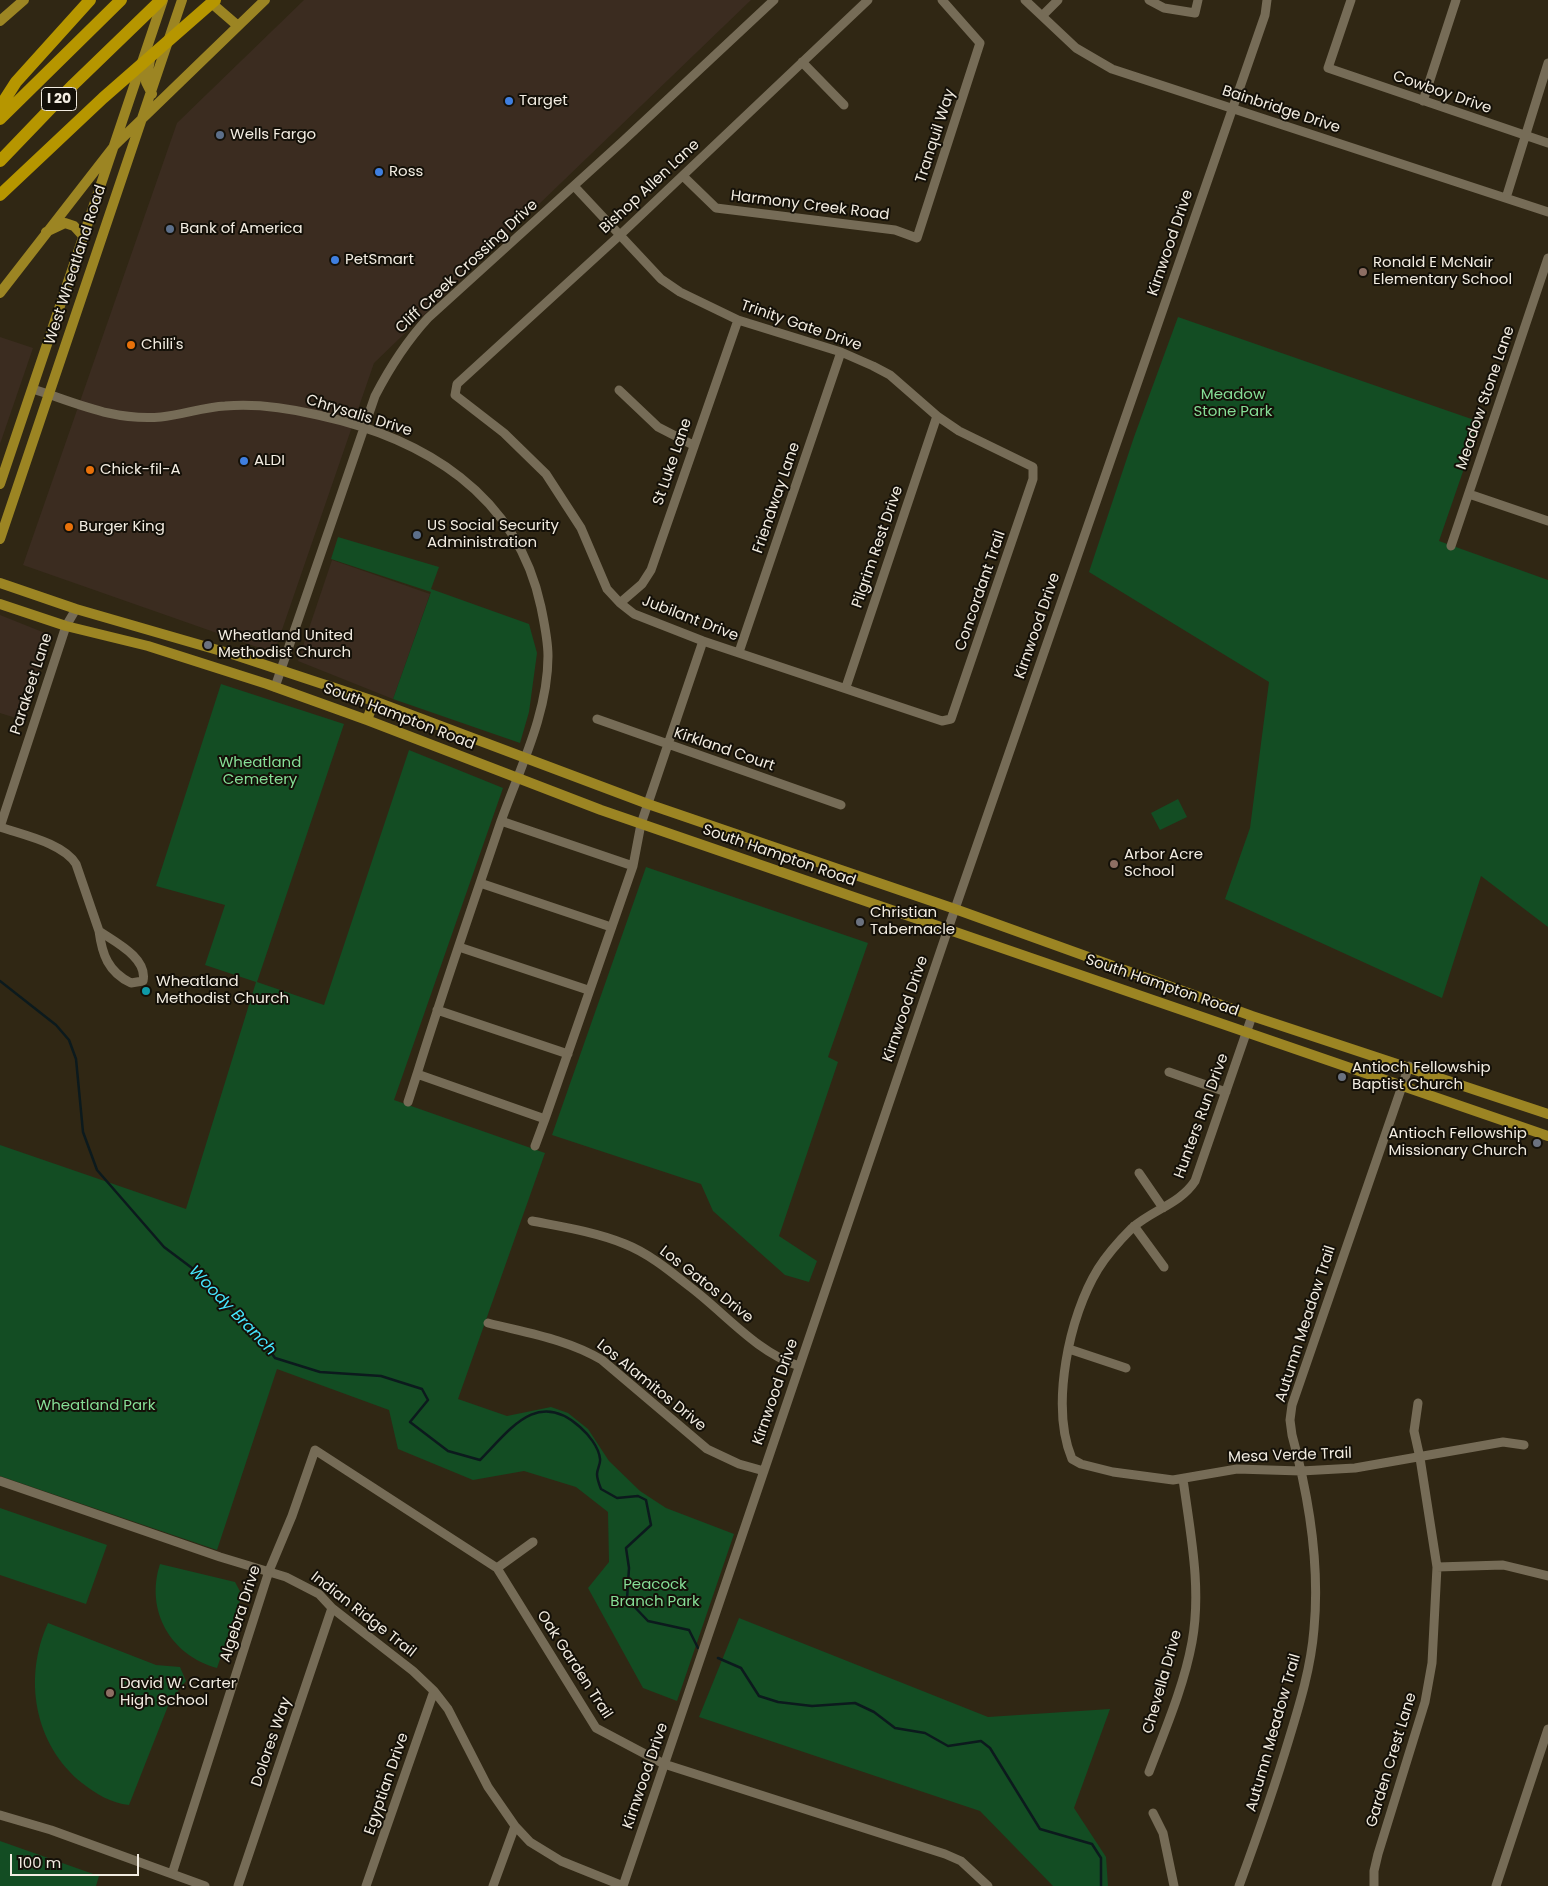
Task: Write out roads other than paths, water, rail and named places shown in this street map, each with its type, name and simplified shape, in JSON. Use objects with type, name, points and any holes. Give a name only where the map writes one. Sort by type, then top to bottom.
[{"type":"highway","points":[[0,107],[16,82],[90,0]]},
{"type":"highway","name":"I 20","points":[[0,118],[122,0]]},
{"type":"highway","name":"I 20","points":[[0,161],[119,39],[162,0]]},
{"type":"highway","points":[[0,195],[103,98],[215,0]]},
{"type":"main road","points":[[0,22],[24,0]]},
{"type":"main road","name":"West Wheatland Road","points":[[0,484],[162,0]]},
{"type":"main road","name":"West Wheatland Road","points":[[0,539],[182,0]]},
{"type":"main road","points":[[211,0],[216,8],[238,26]]},
{"type":"main road","points":[[0,292],[45,232],[115,145],[265,0]]},
{"type":"main road","points":[[150,38],[151,53],[146,82],[150,92],[161,101]]},
{"type":"main road","points":[[45,232],[66,223],[74,226],[84,237]]},
{"type":"main road","name":"South Hampton Road","points":[[0,583],[76,609],[190,641],[374,701],[524,759],[648,804],[955,909],[1252,1016],[1408,1066],[1548,1114]]},
{"type":"main road","name":"South Hampton Road","points":[[0,604],[66,626],[148,646],[275,687],[368,720],[640,824],[1548,1136]]},
{"type":"main road","points":[[368,720],[374,701]]},
{"type":"street","name":"Cliff Creek Crossing Drive","points":[[275,687],[363,429],[379,388],[392,362],[406,342],[428,318],[574,186],[774,0]]},
{"type":"street","name":"Bishop Allen Lane","points":[[455,395],[457,384],[620,235],[868,0]]},
{"type":"street","name":"Tranquil Way","points":[[917,238],[980,43],[942,0]]},
{"type":"street","name":"Bainbridge Drive","points":[[1025,0],[1076,48],[1112,69],[1548,212]]},
{"type":"street","points":[[1042,16],[1058,0]]},
{"type":"street","points":[[1149,0],[1164,8],[1195,13],[1198,0]]},
{"type":"street","name":"Kirnwood Drive","points":[[623,1886],[948,929],[1265,15],[1267,0]]},
{"type":"street","name":"Cowboy Drive","points":[[1351,0],[1328,68],[1548,143]]},
{"type":"street","points":[[1423,101],[1456,0]]},
{"type":"street","points":[[802,62],[844,105]]},
{"type":"street","points":[[1506,198],[1548,62]]},
{"type":"street","name":"Harmony Creek Road","points":[[683,176],[716,208],[895,230],[917,238]]},
{"type":"street","name":"Trinity Gate Drive","points":[[574,186],[670,286],[690,298],[738,320],[841,352],[890,375],[937,416],[990,447],[1030,464],[1034,472]]},
{"type":"street","name":"Meadow Stone Lane","points":[[1451,546],[1548,258]]},
{"type":"street","name":"St Luke Lane","points":[[620,603],[642,584],[651,570],[738,320]]},
{"type":"street","name":"Friendway Lane","points":[[739,652],[841,352]]},
{"type":"street","name":"Chrysalis Drive","points":[[33,389],[106,414],[160,417],[224,406],[259,405],[322,416],[363,429],[414,447],[455,472],[497,512],[523,553],[537,589],[548,655],[546,687],[536,726],[480,883],[408,1102]]},
{"type":"street","points":[[619,390],[658,427],[693,445]]},
{"type":"street","name":"Jubilant Drive","points":[[455,395],[504,433],[546,474],[580,528],[602,582],[620,603],[640,617],[942,720],[951,719]]},
{"type":"street","name":"Pilgrim Rest Drive","points":[[846,687],[937,416]]},
{"type":"street","name":"Concordant Trail","points":[[951,719],[1034,472]]},
{"type":"street","points":[[1469,494],[1548,521]]},
{"type":"street","name":"Parakeet Lane","points":[[0,827],[66,626],[76,609]]},
{"type":"street","points":[[535,1146],[632,866],[640,824],[703,640]]},
{"type":"street","name":"Kirkland Court","points":[[598,719],[841,805]]},
{"type":"street","points":[[502,820],[632,866]]},
{"type":"street","points":[[0,827],[62,849],[72,856],[99,931],[101,948],[112,970],[130,982],[143,981],[144,971],[137,960],[99,931]]},
{"type":"street","points":[[480,883],[611,927]]},
{"type":"street","points":[[459,947],[588,990]]},
{"type":"street","points":[[437,1010],[568,1054]]},
{"type":"street","name":"Hunters Run Drive","points":[[1087,1465],[1072,1458],[1065,1436],[1063,1370],[1081,1307],[1097,1271],[1110,1250],[1134,1226],[1188,1192],[1195,1181],[1252,1016]]},
{"type":"street","name":"Autumn Meadow Trail","points":[[1239,1886],[1269,1805],[1308,1672],[1314,1629],[1316,1585],[1314,1545],[1290,1420],[1292,1404],[1408,1066]]},
{"type":"street","points":[[1169,1072],[1226,1092]]},
{"type":"street","points":[[417,1074],[545,1118]]},
{"type":"street","points":[[1138,1173],[1162,1208]]},
{"type":"street","name":"Los Gatos Drive","points":[[532,1221],[598,1235],[642,1252],[690,1286],[769,1353],[800,1366]]},
{"type":"street","points":[[1134,1226],[1164,1267]]},
{"type":"street","name":"Los Alamitos Drive","points":[[488,1323],[572,1344],[586,1351],[612,1369],[707,1449],[739,1464],[764,1471]]},
{"type":"street","points":[[1069,1349],[1126,1368]]},
{"type":"street","name":"Garden Crest Lane","points":[[1374,1886],[1374,1871],[1378,1854],[1425,1702],[1432,1663],[1436,1567],[1420,1458],[1414,1431],[1418,1403]]},
{"type":"street","name":"Mesa Verde Trail","points":[[1087,1465],[1152,1479],[1183,1479],[1237,1469],[1301,1471],[1355,1468],[1503,1442],[1524,1445]]},
{"type":"street","name":"Oak Garden Trail","points":[[315,1450],[497,1568],[596,1728],[664,1764],[945,1854],[961,1861],[988,1886]]},
{"type":"street","name":"Algebra Drive","points":[[172,1874],[269,1571],[292,1516],[315,1450]]},
{"type":"street","name":"Chevella Drive","points":[[1149,1772],[1173,1708],[1192,1641],[1196,1577],[1183,1479]]},
{"type":"street","name":"Indian Ridge Trail","points":[[0,1481],[269,1571],[302,1583],[319,1594],[332,1608],[413,1671],[434,1691],[448,1708],[488,1787],[515,1826],[530,1842],[547,1854],[623,1886]]},
{"type":"street","points":[[497,1568],[533,1542]]},
{"type":"street","points":[[1436,1567],[1503,1565],[1548,1576]]},
{"type":"street","name":"Dolores Way","points":[[238,1886],[332,1608]]},
{"type":"street","name":"Egyptian Drive","points":[[366,1886],[434,1691]]},
{"type":"street","points":[[1496,1886],[1548,1729]]},
{"type":"street","points":[[1152,1813],[1163,1834],[1174,1886]]},
{"type":"street","points":[[0,1815],[51,1830],[205,1886]]},
{"type":"street","points":[[493,1886],[515,1826]]},
{"type":"waterway","name":"Woody Branch","points":[[0,981],[56,1025],[69,1040],[76,1059],[83,1132],[97,1170],[164,1247],[192,1268],[205,1286],[258,1334],[275,1358],[320,1372],[381,1376],[422,1389],[428,1400],[410,1422],[448,1451],[480,1460],[502,1437],[525,1418],[537,1413],[550,1412],[565,1416],[583,1430],[598,1450],[600,1461],[597,1476],[601,1489],[617,1498],[638,1496],[646,1500],[651,1525],[626,1548],[629,1568],[627,1599],[648,1621],[689,1630],[698,1648]]},
{"type":"waterway","name":"Woody Branch","points":[[718,1658],[741,1668],[759,1696],[778,1702],[812,1706],[855,1703],[874,1712],[895,1728],[925,1733],[948,1746],[981,1741],[990,1748],[1040,1829],[1092,1844],[1101,1858],[1101,1886]]},
{"type":"place","name":"Target","points":[[509,101]]},
{"type":"place","name":"Wells Fargo","points":[[220,135]]},
{"type":"place","name":"Ross","points":[[379,172]]},
{"type":"place","name":"Bank of America","points":[[170,229]]},
{"type":"place","name":"PetSmart","points":[[335,260]]},
{"type":"place","name":"Ronald E McNair Elementary School","points":[[1363,272]]},
{"type":"place","name":"Chili's","points":[[131,345]]},
{"type":"place","name":"ALDI","points":[[244,461]]},
{"type":"place","name":"Chick-fil-A","points":[[90,470]]},
{"type":"place","name":"Burger King","points":[[69,527]]},
{"type":"place","name":"US Social Security Administration","points":[[417,535]]},
{"type":"place","name":"Wheatland United Methodist Church","points":[[208,645]]},
{"type":"place","name":"Arbor Acre School","points":[[1114,864]]},
{"type":"place","name":"Christian Tabernacle","points":[[860,922]]},
{"type":"place","name":"Wheatland Methodist Church","points":[[146,991]]},
{"type":"place","name":"Antioch Fellowship Baptist Church","points":[[1342,1077]]},
{"type":"place","name":"Antioch Fellowship Missionary Church","points":[[1537,1143]]},
{"type":"place","name":"David W. Carter High School","points":[[110,1693]]},
{"type":"park label","name":"Meadow Stone Park","points":[[1233,404]]},
{"type":"park label","name":"Wheatland Cemetery","points":[[260,772]]},
{"type":"park label","name":"Wheatland Park","points":[[96,1406]]},
{"type":"park label","name":"Peacock Branch Park","points":[[655,1594]]}]
